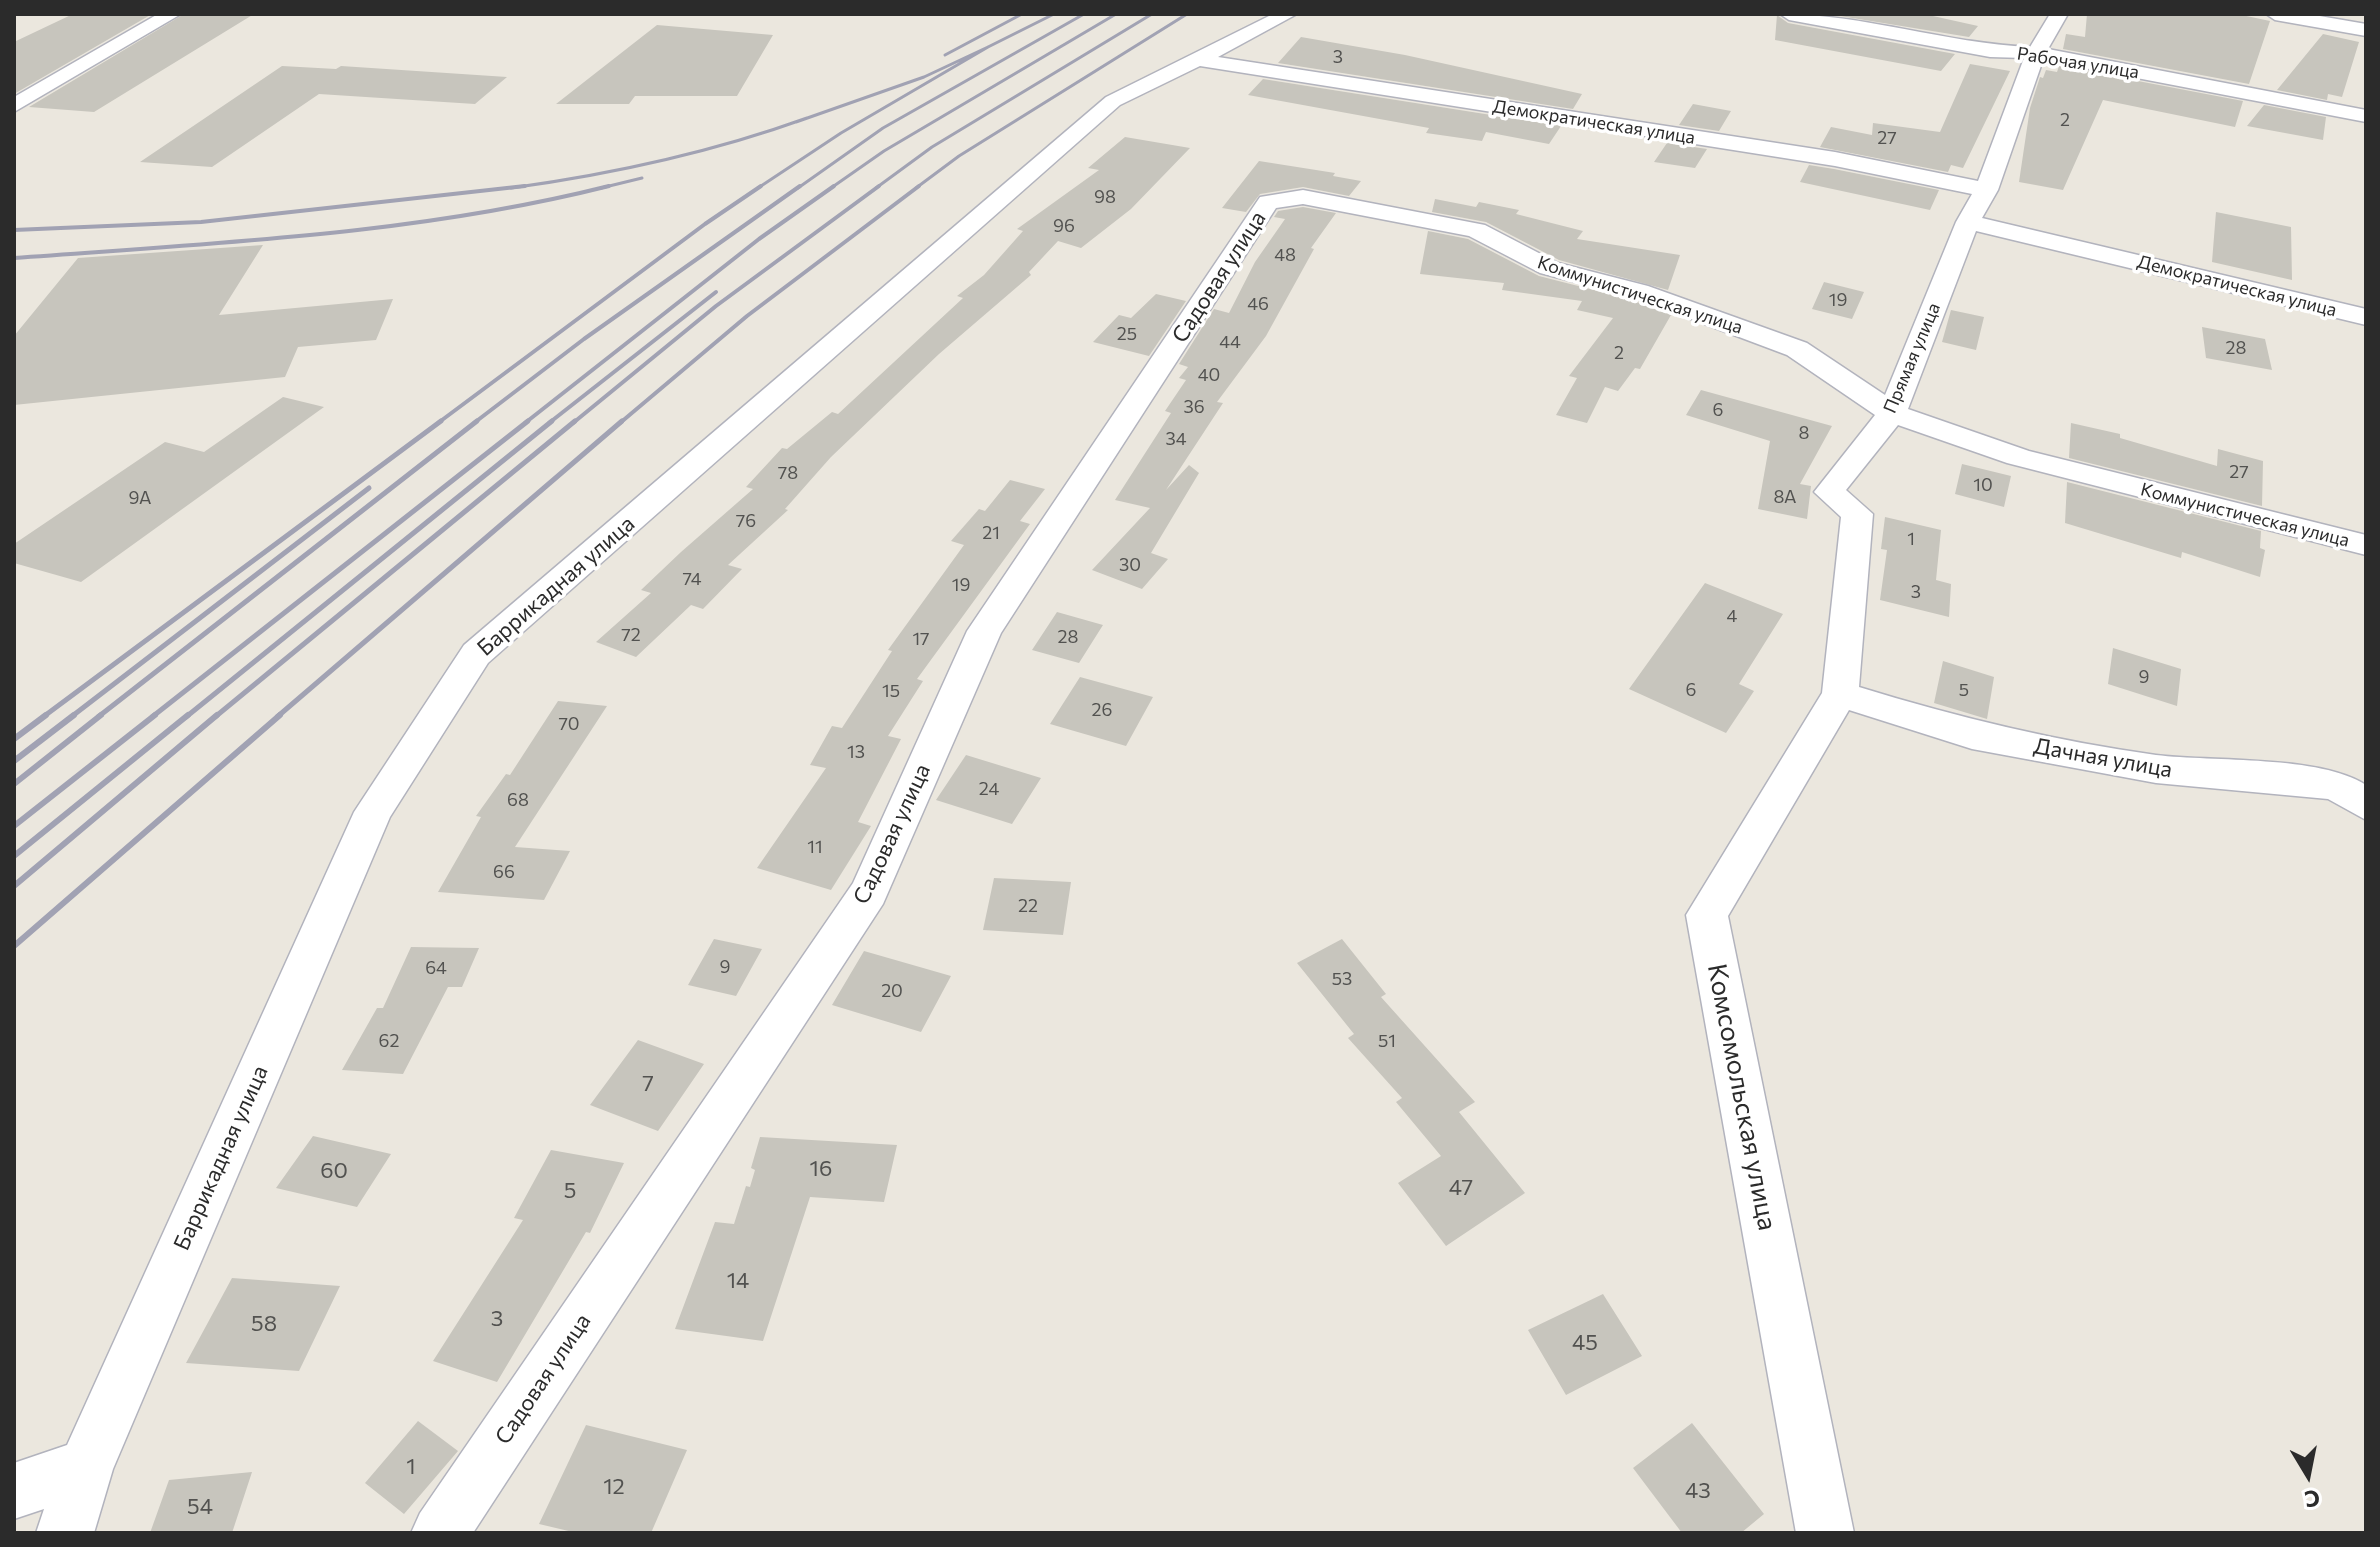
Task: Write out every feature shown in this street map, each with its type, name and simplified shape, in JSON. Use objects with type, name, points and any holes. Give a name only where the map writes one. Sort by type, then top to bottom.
[{"type":"street","points":[[14,106],[172,14]]},
{"type":"street","name":"Баррикадная улица","points":[[65,1533],[86,1467],[373,812],[476,654],[1113,101],[1201,60],[1288,14]]},
{"type":"street","name":"Рабочая улица","points":[[1789,14],[1990,51],[2036,53],[2366,116]]},
{"type":"street","name":"Прямая улица","points":[[1840,694],[1857,514],[1829,492],[1892,413],[1968,222],[1986,190],[2036,53],[2059,14]]},
{"type":"street","points":[[2275,14],[2366,30]]},
{"type":"street","name":"Демократическая улица","points":[[1201,60],[1835,159],[1986,190]]},
{"type":"street","name":"Коммунистическая улица","points":[[1268,202],[1303,197],[1476,230],[1549,268],[1639,291],[1797,349],[1892,413],[2018,457],[2366,545]]},
{"type":"street","name":"Садовая улица","points":[[440,1533],[869,892],[984,631],[1268,202]]},
{"type":"street","name":"Демократическая улица","points":[[1968,222],[2366,317]]},
{"type":"street","name":"Дачная улица","points":[[1840,694],[1972,735],[2156,769],[2336,785],[2366,805]]},
{"type":"street","name":"Комсомольская улица","points":[[1825,1533],[1707,915],[1840,694]]},
{"type":"street","points":[[14,1491],[86,1467]]},
{"type":"building","points":[[73,14],[152,14],[14,94],[14,42]]},
{"type":"building","points":[[184,14],[254,14],[94,112],[29,107]]},
{"type":"building","points":[[1828,14],[1924,14],[1978,26],[1969,37]]},
{"type":"building","points":[[2087,14],[2237,14],[2270,21],[2249,84],[2063,49],[2066,34],[2085,37]]},
{"type":"building","points":[[1777,15],[1788,23],[1955,54],[1941,71],[1775,40]]},
{"type":"building","points":[[657,25],[773,35],[737,96],[635,96],[629,104],[556,104]]},
{"type":"building","points":[[2323,34],[2359,42],[2342,97],[2328,94],[2327,100],[2277,90]]},
{"type":"building","points":[[1301,37],[1405,55],[1582,94],[1573,109],[1278,63]]},
{"type":"building","points":[[1970,64],[2010,71],[1963,168],[1951,165],[1948,172],[1820,147],[1831,127],[1872,135],[1873,123],[1940,132]]},
{"type":"building","points":[[282,66],[336,69],[341,66],[507,77],[475,104],[319,94],[212,167],[140,162]]},
{"type":"building","points":[[2059,66],[2243,101],[2235,127],[2103,100],[2063,190],[2019,182],[2030,108],[2040,77],[2043,78],[2046,70],[2057,72]]},
{"type":"building","points":[[1263,79],[1561,126],[1549,144],[1486,132],[1482,141],[1426,133],[1429,128],[1248,95]]},
{"type":"building","points":[[1693,104],[1731,111],[1719,131],[1679,125]]},
{"type":"building","points":[[2264,105],[2326,117],[2323,140],[2247,126]]},
{"type":"building","points":[[1125,137],[1190,148],[1131,209],[1081,248],[1058,241],[1029,272],[1031,275],[939,354],[831,457],[785,509],[788,510],[728,565],[742,569],[703,609],[691,605],[636,657],[596,642],[651,593],[641,590],[753,489],[746,487],[782,448],[787,449],[832,412],[838,414],[963,298],[957,296],[984,275],[1023,231],[1017,229],[1099,170],[1088,168]]},
{"type":"building","points":[[1667,143],[1707,149],[1695,168],[1654,162]]},
{"type":"building","points":[[1259,161],[1335,173],[1333,176],[1361,181],[1349,196],[1303,187],[1260,194],[1246,212],[1222,208]]},
{"type":"building","points":[[1809,165],[1939,190],[1930,210],[1800,182]]},
{"type":"building","points":[[1435,199],[1476,207],[1479,202],[1519,210],[1516,214],[1583,231],[1577,239],[1680,255],[1668,290],[1559,260],[1486,222],[1432,212]]},
{"type":"building","points":[[1303,207],[1336,213],[1311,248],[1314,249],[1266,336],[1217,402],[1223,403],[1166,490],[1189,465],[1199,473],[1151,553],[1168,559],[1142,589],[1092,570],[1150,508],[1115,500],[1171,413],[1165,411],[1186,380],[1179,378],[1188,367],[1179,364],[1214,309],[1229,313],[1255,262],[1285,219],[1274,217],[1278,211]]},
{"type":"building","points":[[2216,212],[2291,227],[2292,280],[2212,262]]},
{"type":"building","points":[[1428,231],[1468,239],[1539,276],[1629,299],[1671,315],[1640,369],[1635,368],[1618,391],[1605,387],[1587,423],[1556,415],[1577,378],[1569,376],[1613,318],[1577,310],[1582,301],[1502,290],[1504,283],[1420,274]]},
{"type":"building","points":[[263,245],[219,315],[393,299],[376,340],[298,347],[285,377],[14,405],[14,336],[78,258]]},
{"type":"building","points":[[1824,282],[1864,292],[1852,319],[1812,309]]},
{"type":"building","points":[[1156,294],[1186,301],[1149,356],[1093,342],[1119,315],[1131,318]]},
{"type":"building","points":[[1951,310],[1984,317],[1976,350],[1942,342]]},
{"type":"building","points":[[2202,327],[2265,339],[2272,370],[2206,358]]},
{"type":"building","points":[[1701,390],[1832,426],[1800,484],[1811,486],[1807,519],[1758,509],[1770,441],[1686,415]]},
{"type":"building","points":[[283,397],[324,407],[81,582],[14,563],[14,544],[165,442],[204,452]]},
{"type":"building","points":[[2071,423],[2120,434],[2120,438],[2217,466],[2218,449],[2263,461],[2262,506],[2069,458]]},
{"type":"building","points":[[1962,464],[2011,476],[2004,507],[1955,494]]},
{"type":"building","points":[[1010,480],[1045,489],[1020,521],[1030,524],[917,679],[923,681],[888,736],[901,739],[858,822],[871,826],[831,890],[757,868],[826,768],[810,765],[832,726],[842,728],[892,651],[888,650],[964,545],[951,541],[979,509],[985,511]]},
{"type":"building","points":[[2067,482],[2261,531],[2260,548],[2265,550],[2260,577],[2182,552],[2181,558],[2065,523]]},
{"type":"building","points":[[1885,517],[1941,530],[1936,580],[1951,584],[1949,617],[1880,600],[1887,550],[1881,549]]},
{"type":"building","points":[[1705,583],[1783,614],[1739,684],[1754,691],[1726,733],[1629,689]]},
{"type":"building","points":[[1057,612],[1103,625],[1079,663],[1032,650]]},
{"type":"building","points":[[2113,648],[2181,669],[2177,706],[2108,684]]},
{"type":"building","points":[[1943,661],[1994,677],[1987,719],[1934,703]]},
{"type":"building","points":[[1080,677],[1153,697],[1126,746],[1050,724]]},
{"type":"building","points":[[558,701],[607,706],[515,847],[570,851],[544,900],[438,892],[481,817],[476,816],[506,774],[510,775]]},
{"type":"building","points":[[966,755],[1041,778],[1012,824],[936,800]]},
{"type":"building","points":[[994,878],[1071,882],[1063,935],[983,930]]},
{"type":"building","points":[[714,939],[762,949],[736,996],[688,985]]},
{"type":"building","points":[[1342,939],[1386,994],[1381,997],[1475,1102],[1459,1112],[1525,1193],[1446,1246],[1398,1183],[1441,1156],[1396,1102],[1402,1098],[1348,1038],[1354,1034],[1297,963]]},
{"type":"building","points":[[411,947],[479,948],[462,987],[448,987],[403,1074],[342,1070],[377,1008],[383,1008]]},
{"type":"building","points":[[864,951],[951,976],[921,1032],[832,1005]]},
{"type":"building","points":[[638,1040],[704,1064],[658,1131],[590,1105]]},
{"type":"building","points":[[313,1136],[391,1154],[357,1207],[276,1188]]},
{"type":"building","points":[[760,1137],[897,1145],[884,1202],[810,1197],[763,1341],[675,1329],[715,1222],[734,1224],[746,1186],[750,1187],[755,1170],[751,1168]]},
{"type":"building","points":[[551,1150],[624,1163],[590,1233],[586,1232],[497,1382],[433,1361],[523,1220],[514,1218]]},
{"type":"building","points":[[232,1278],[340,1286],[299,1371],[186,1363]]},
{"type":"building","points":[[1603,1294],[1642,1356],[1566,1395],[1528,1330]]},
{"type":"building","points":[[418,1421],[458,1451],[404,1514],[365,1483]]},
{"type":"building","points":[[1692,1423],[1764,1514],[1741,1533],[1682,1533],[1633,1468]]},
{"type":"building","points":[[586,1425],[687,1450],[651,1533],[577,1533],[539,1524]]},
{"type":"building","points":[[252,1472],[232,1533],[150,1533],[169,1480]]},
{"type":"railway","points":[[945,55],[1022,14]]},
{"type":"railway","points":[[988,47],[1054,14]]},
{"type":"railway","points":[[798,188],[883,128],[1084,14]]},
{"type":"railway","points":[[831,188],[884,151],[1116,14]]},
{"type":"railway","points":[[876,188],[932,147],[1152,14]]},
{"type":"railway","points":[[916,188],[959,156],[1187,14]]},
{"type":"railway","points":[[760,187],[841,133],[988,47]]},
{"type":"railway","points":[[796,122],[924,77],[988,47]]},
{"type":"railway","points":[[520,186],[661,161],[807,118]]},
{"type":"railway","points":[[601,188],[642,178]]},
{"type":"railway","points":[[14,230],[201,222],[520,186]]},
{"type":"railway","points":[[511,188],[520,186]]},
{"type":"railway","points":[[520,186],[525,186]]},
{"type":"railway","points":[[14,258],[239,242],[388,226],[536,203],[609,186]]},
{"type":"railway","points":[[474,423],[584,339],[800,186]]},
{"type":"railway","points":[[525,423],[759,239],[834,186]]},
{"type":"railway","points":[[573,423],[716,306],[879,186]]},
{"type":"railway","points":[[620,423],[747,316],[919,186]]},
{"type":"railway","points":[[438,423],[705,224],[760,187]]},
{"type":"railway","points":[[549,423],[716,292]]},
{"type":"railway","points":[[43,717],[441,421]]},
{"type":"railway","points":[[98,717],[477,421]]},
{"type":"railway","points":[[152,717],[528,421]]},
{"type":"railway","points":[[186,717],[552,421]]},
{"type":"railway","points":[[215,717],[575,421]]},
{"type":"railway","points":[[277,717],[622,421]]},
{"type":"railway","points":[[71,717],[369,488]]},
{"type":"railway","points":[[14,739],[46,715]]},
{"type":"railway","points":[[14,761],[74,715]]},
{"type":"railway","points":[[14,784],[101,715]]},
{"type":"railway","points":[[14,826],[155,715]]},
{"type":"railway","points":[[14,856],[188,715]]},
{"type":"railway","points":[[14,886],[217,715]]},
{"type":"railway","points":[[14,946],[280,715]]}]
